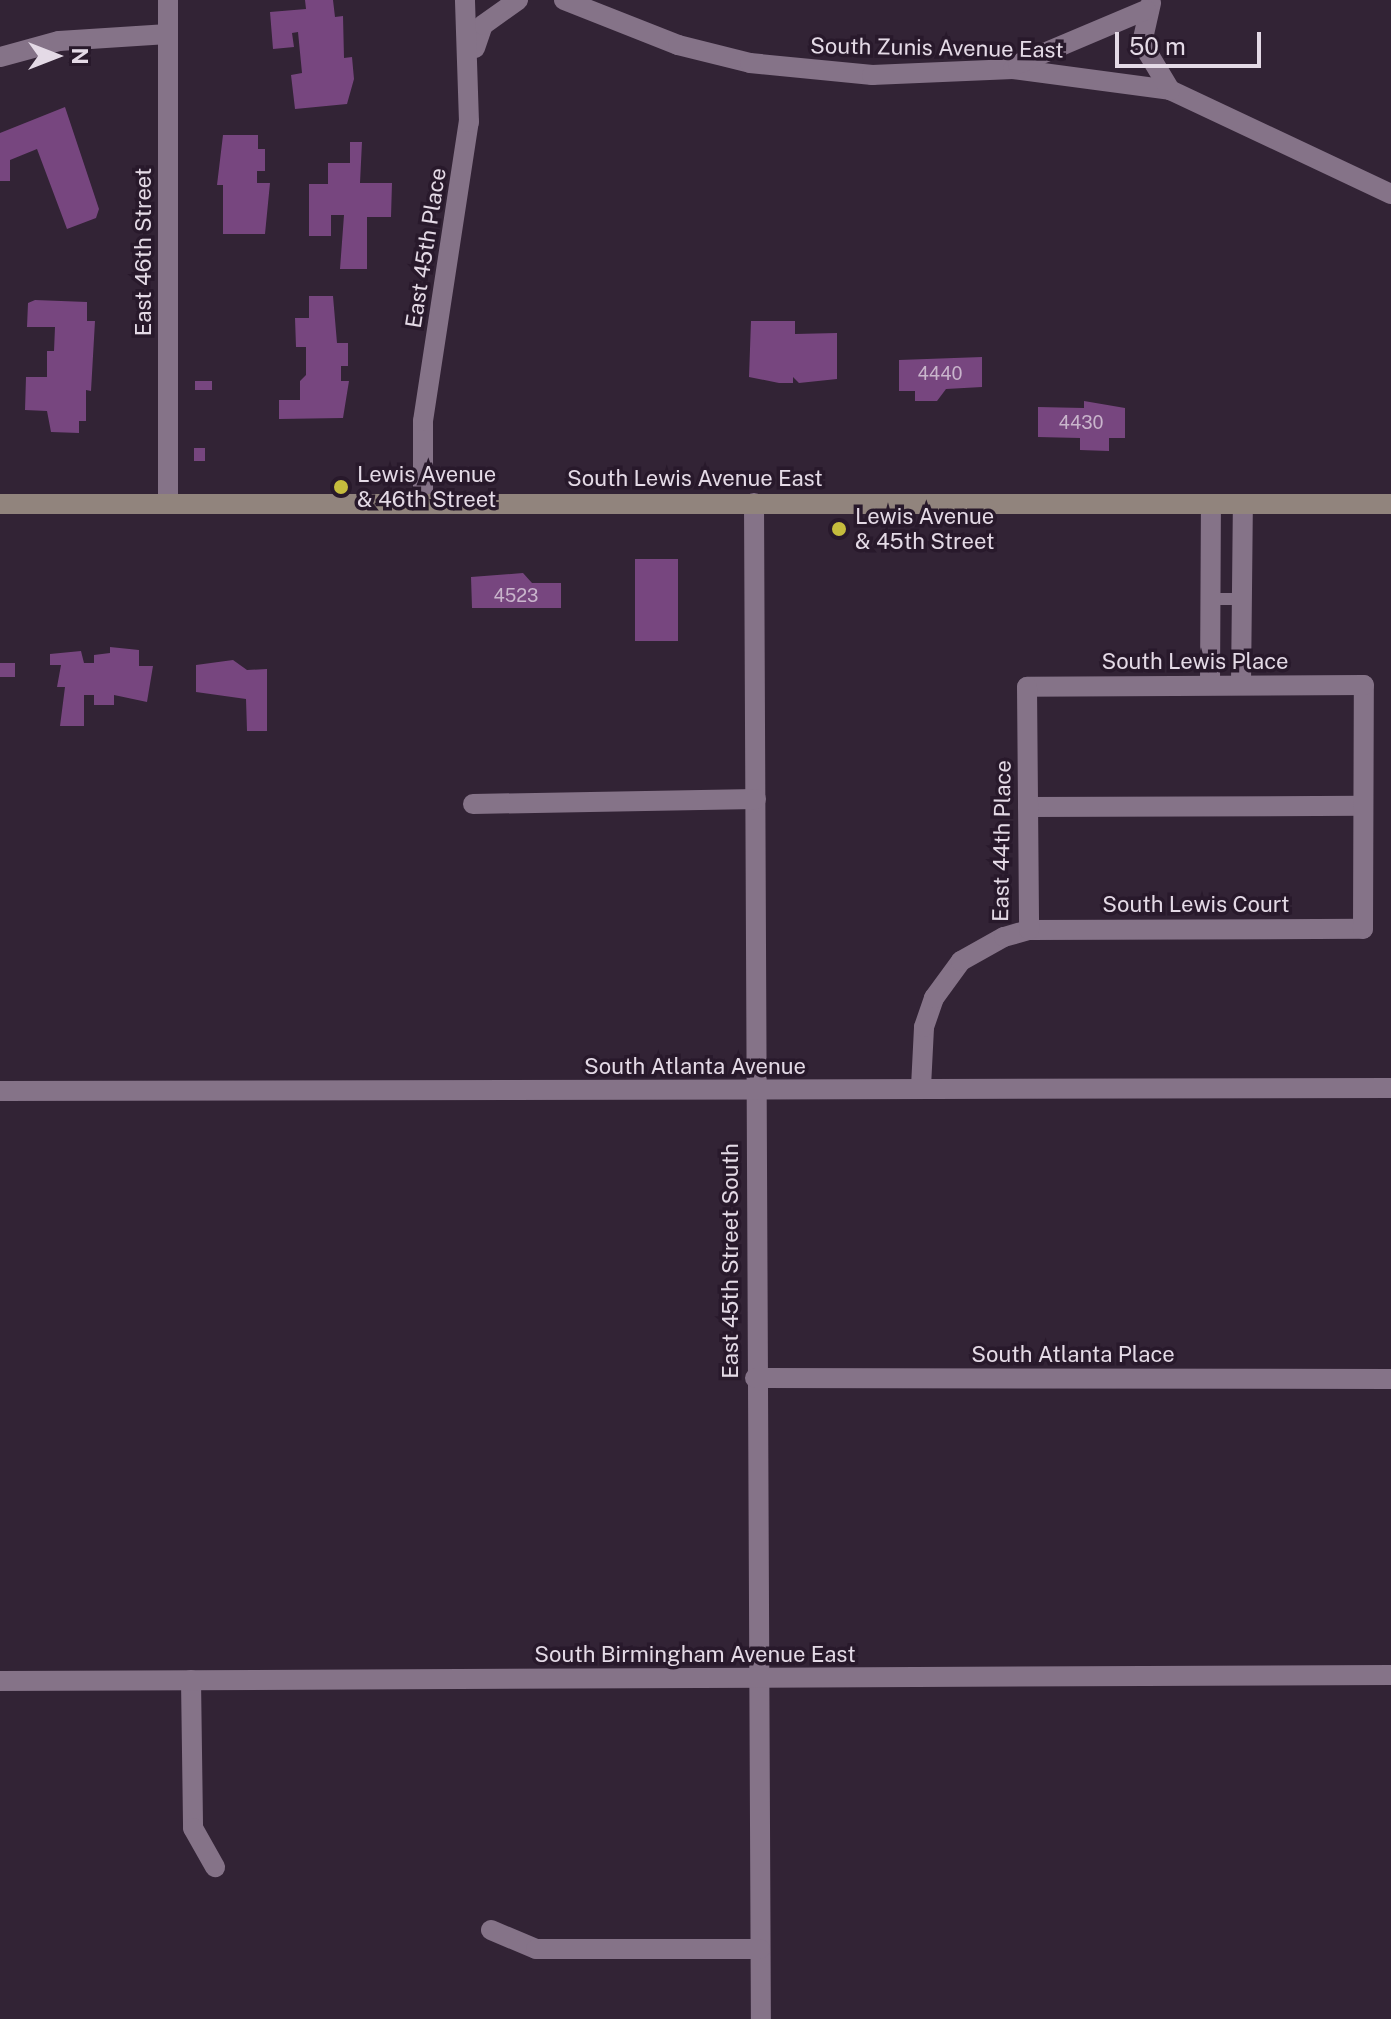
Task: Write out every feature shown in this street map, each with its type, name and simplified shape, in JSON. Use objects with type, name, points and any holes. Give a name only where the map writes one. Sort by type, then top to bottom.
[{"type":"main road","name":"South Lewis Avenue East","points":[[0,504],[1391,504]]},
{"type":"street","name":"East 46th Street","points":[[168,0],[168,504]]},
{"type":"street","name":"East 45th Place","points":[[423,504],[423,421],[469,122],[471,63],[465,0]]},
{"type":"street","points":[[471,63],[483,25],[518,0]]},
{"type":"street","name":"South Zunis Avenue East","points":[[564,0],[678,45],[750,63],[872,75],[1001,68],[1170,90],[1391,194]]},
{"type":"street","points":[[1001,68],[1063,49],[1150,5]]},
{"type":"street","points":[[1150,5],[1142,43],[1170,90]]},
{"type":"street","points":[[0,57],[59,41],[168,34]]},
{"type":"street","name":"East 45th Street South","points":[[754,503],[755,1378],[761,2019]]},
{"type":"street","points":[[1210,685],[1211,504]]},
{"type":"street","points":[[1241,685],[1243,504]]},
{"type":"street","name":"South Lewis Place","points":[[1027,687],[1364,685],[1363,806]]},
{"type":"street","name":"East 44th Place","points":[[921,1087],[922,1051],[934,998],[952,971],[981,948],[1029,930],[1027,687]]},
{"type":"street","points":[[473,804],[756,799]]},
{"type":"street","points":[[1028,807],[1363,806]]},
{"type":"street","name":"South Lewis Court","points":[[1029,930],[1363,929],[1363,806]]},
{"type":"street","name":"South Atlanta Avenue","points":[[0,1091],[755,1092],[921,1087],[1391,1088]]},
{"type":"street","name":"South Atlanta Place","points":[[755,1378],[1391,1379]]},
{"type":"street","name":"South Birmingham Avenue East","points":[[0,1681],[1391,1675]]},
{"type":"street","points":[[191,1680],[193,1828],[215,1867]]},
{"type":"street","points":[[491,1930],[536,1949],[760,1949]]},
{"type":"lane","points":[[1210,599],[1242,599]]},
{"type":"building","points":[[305,0],[333,0],[335,17],[343,16],[344,58],[352,57],[354,79],[347,104],[295,109],[291,75],[302,73],[298,32],[292,33],[294,47],[273,49],[270,12],[306,9]]},
{"type":"building","points":[[65,107],[99,209],[96,218],[67,229],[37,149],[10,160],[10,181],[0,181],[0,133]]},
{"type":"building","points":[[223,135],[258,135],[258,149],[265,149],[265,171],[257,171],[257,183],[270,183],[265,234],[223,234],[223,185],[217,185]]},
{"type":"building","points":[[350,142],[362,142],[360,183],[392,183],[391,217],[367,217],[367,269],[340,269],[344,215],[331,215],[331,236],[309,236],[309,184],[328,184],[328,163],[350,163]]},
{"type":"building","points":[[309,296],[333,296],[337,343],[348,343],[348,366],[341,366],[341,381],[349,381],[343,418],[279,419],[279,400],[300,400],[300,381],[306,375],[306,347],[296,347],[295,318],[309,318]]},
{"type":"building","points":[[35,300],[87,302],[87,321],[95,321],[91,391],[86,390],[86,421],[79,421],[79,433],[51,432],[47,411],[25,410],[26,377],[47,377],[47,351],[54,351],[55,327],[27,327],[28,303]]},
{"type":"building","points":[[751,321],[795,321],[795,334],[837,333],[837,379],[799,383],[793,377],[793,383],[779,383],[749,377]]},
{"type":"building","points":[[982,357],[982,387],[946,389],[937,401],[915,401],[915,391],[899,391],[899,360]]},
{"type":"building","points":[[195,381],[212,381],[212,390],[195,390]]},
{"type":"building","points":[[1084,401],[1125,408],[1125,438],[1109,438],[1109,451],[1080,450],[1080,438],[1038,437],[1038,407],[1084,408]]},
{"type":"building","points":[[194,448],[205,448],[205,461],[194,461]]},
{"type":"building","points":[[635,559],[678,559],[678,641],[635,641]]},
{"type":"building","points":[[523,573],[532,583],[561,583],[561,608],[472,608],[471,577]]},
{"type":"building","points":[[110,647],[139,650],[139,666],[153,666],[147,702],[114,695],[114,705],[94,705],[94,695],[84,695],[84,726],[60,726],[65,687],[57,687],[61,665],[50,665],[50,654],[81,651],[84,663],[94,663],[94,655],[110,653]]},
{"type":"building","points":[[233,660],[247,670],[267,669],[267,731],[247,731],[246,699],[196,692],[196,665]]},
{"type":"building","points":[[0,663],[15,663],[15,677],[0,677]]},
{"type":"place","name":"Lewis Avenue & 46th Street","points":[[341,487]]},
{"type":"place","name":"Lewis Avenue & 45th Street","points":[[839,529]]}]
